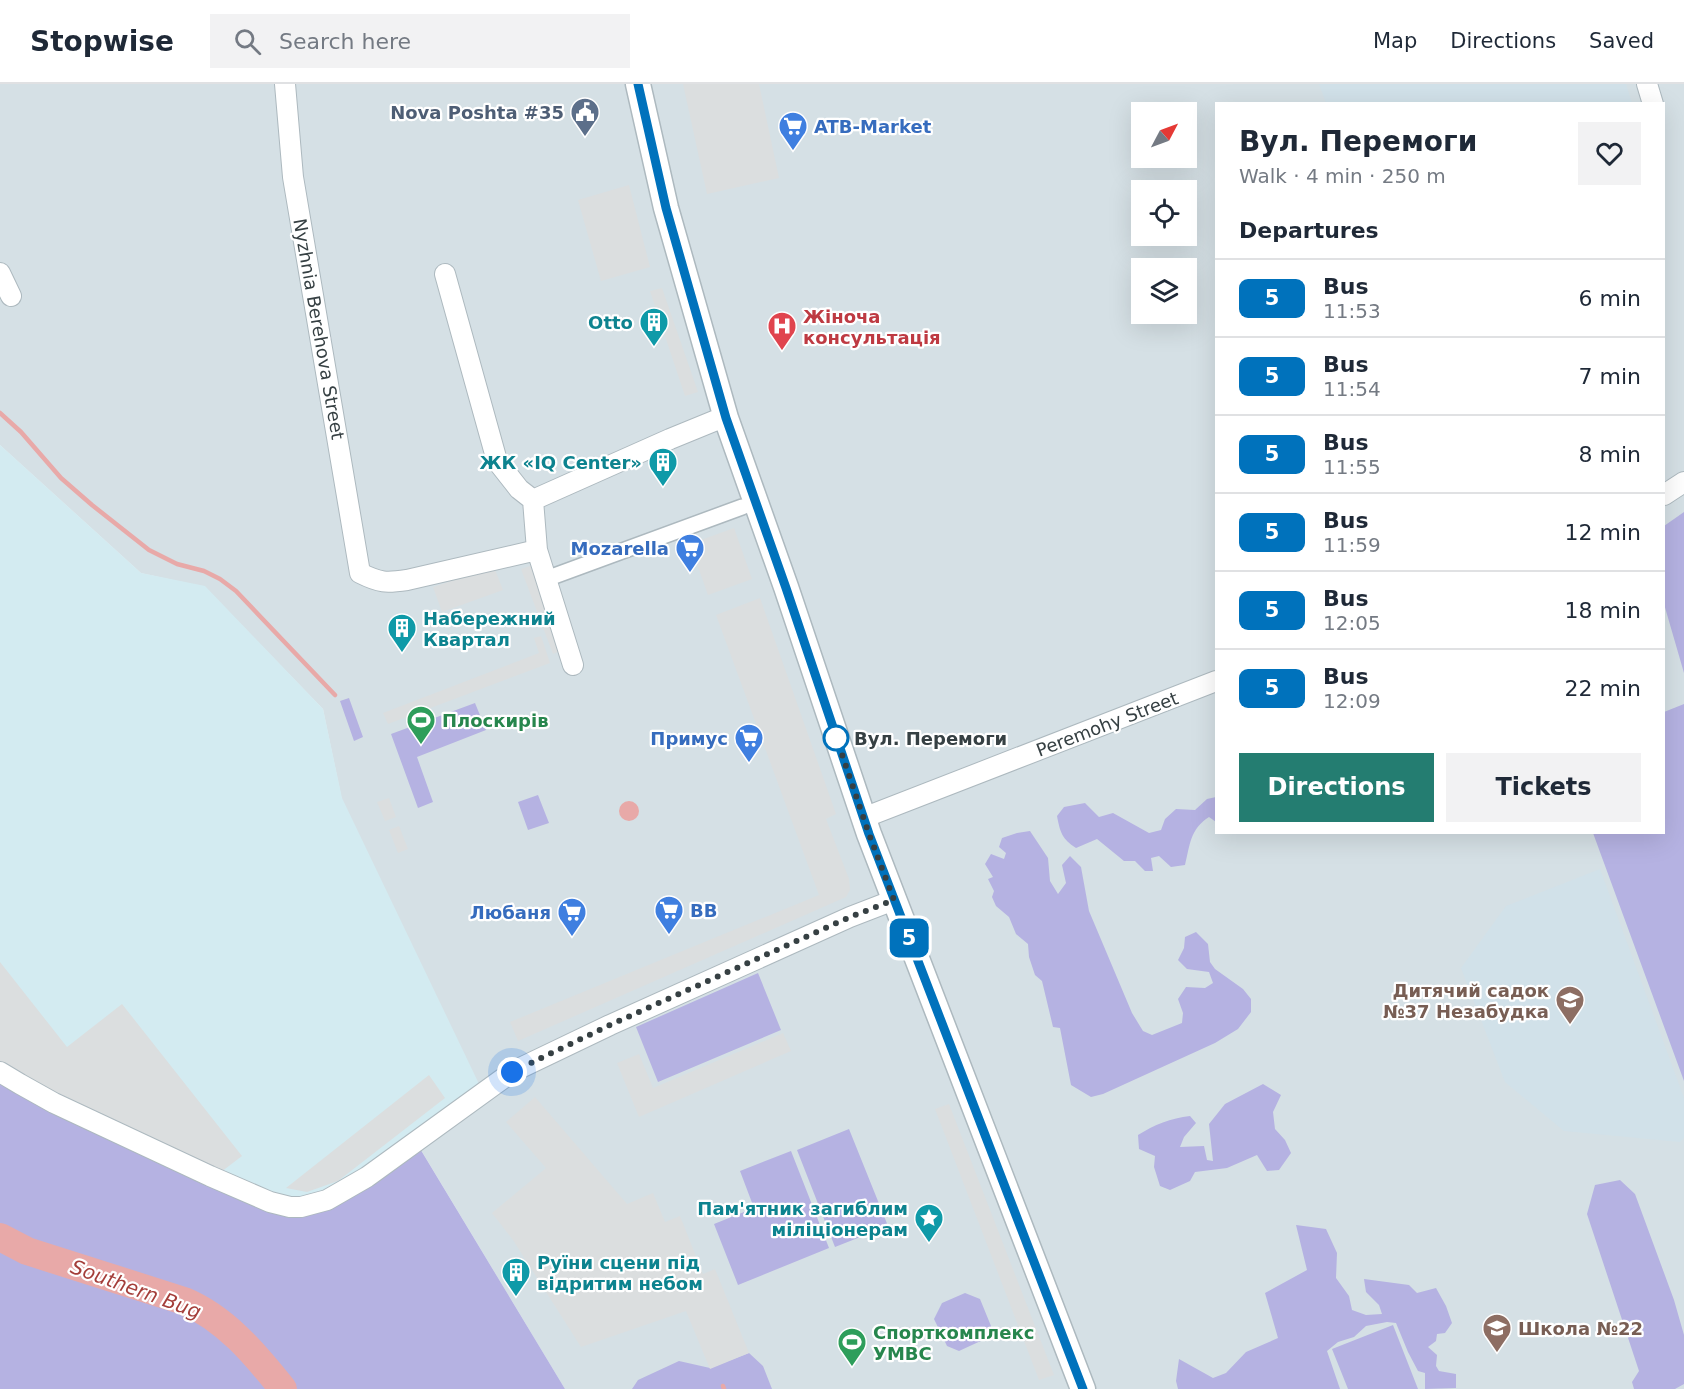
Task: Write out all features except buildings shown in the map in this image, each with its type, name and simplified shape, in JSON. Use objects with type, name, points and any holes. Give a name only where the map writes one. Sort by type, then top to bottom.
[{"type":"street","name":"Nyzhnia Berehova Street","points":[[285,84],[293,177],[360,573],[376,581],[389,583],[537,550]]},
{"type":"street","points":[[638,84],[666,208],[726,418],[863,818],[1083,1389]]},
{"type":"street","points":[[1647,84],[1652,102]]},
{"type":"street","points":[[0,273],[11,296]]},
{"type":"street","points":[[445,274],[497,461],[513,483],[533,500],[537,550],[573,665]]},
{"type":"street","points":[[533,500],[670,439],[726,418]]},
{"type":"street","points":[[1665,494],[1684,482]]},
{"type":"street","points":[[546,579],[742,507]]},
{"type":"street","name":"Peremohy Street","points":[[863,818],[1215,681]]},
{"type":"street","points":[[0,1072],[54,1103],[210,1176],[270,1202],[301,1207],[327,1200],[367,1177],[512,1072],[610,1025],[850,917],[894,900]]},
{"type":"shaded area","points":[[0,84],[631,84],[659,210],[1074,1389],[565,1389],[412,1135],[323,709],[205,587],[141,573],[0,445]]},
{"type":"shaded area","points":[[646,84],[1684,84],[1684,472],[1665,486],[1665,102],[1215,102],[1215,673],[867,808],[733,416]]},
{"type":"shaded area","points":[[683,84],[759,84],[779,178],[707,194]]},
{"type":"shaded area","points":[[1319,84],[1626,84],[1632,102],[1326,102]]},
{"type":"shaded area","points":[[629,185],[650,267],[601,281],[578,200]]},
{"type":"shaded area","points":[[662,288],[698,392],[685,396],[650,291]]},
{"type":"shaded area","points":[[0,445],[141,573],[205,586],[323,709],[342,798],[480,1086],[343,1185],[311,1198],[291,1200],[212,1171],[0,1063]]},
{"type":"shaded area","points":[[1684,492],[1684,1389],[1092,1389],[873,822],[1215,689],[1215,834],[1665,834],[1665,504]]},
{"type":"shaded area","points":[[1684,512],[1684,673],[1665,607],[1665,525]]},
{"type":"shaded area","points":[[734,528],[752,579],[708,595],[690,544]]},
{"type":"shaded area","points":[[533,565],[565,649],[553,654],[521,569]]},
{"type":"shaded area","points":[[494,567],[503,590],[442,612],[433,587]]},
{"type":"shaded area","points":[[760,598],[836,814],[826,819],[849,879],[850,890],[846,897],[518,1041],[510,1022],[819,895],[716,615]]},
{"type":"shaded area","points":[[541,636],[550,663],[388,724],[383,713],[539,653],[534,638]]},
{"type":"shaded area","points":[[349,698],[363,737],[354,741],[340,701]]},
{"type":"shaded area","name":"Плоскирів","points":[[475,703],[486,730],[417,757],[433,802],[418,808],[391,734]]},
{"type":"shaded area","points":[[1684,704],[1684,1081],[1593,834],[1665,834],[1665,712]]},
{"type":"shaded area","points":[[538,795],[549,823],[528,830],[518,802]]},
{"type":"shaded area","points":[[1215,797],[1215,821],[1209,817],[1194,832],[1185,865],[1171,867],[1159,856],[1151,858],[1153,871],[1145,871],[1135,861],[1124,861],[1097,839],[1076,848],[1062,835],[1057,816],[1064,807],[1085,803],[1099,817],[1113,813],[1149,833],[1161,830],[1165,819],[1176,809],[1195,810],[1207,799]]},
{"type":"shaded area","points":[[389,798],[396,817],[385,821],[377,802]]},
{"type":"shaded area","points":[[629,801],[636,804],[639,811],[636,818],[629,821],[622,818],[619,811],[622,804]]},
{"type":"shaded area","points":[[399,826],[408,849],[398,853],[389,830]]},
{"type":"shaded area","points":[[1030,831],[1048,858],[1050,881],[1058,894],[1066,883],[1062,865],[1070,856],[1081,867],[1089,911],[1132,1013],[1143,1031],[1152,1035],[1182,1023],[1183,1013],[1178,999],[1186,987],[1205,988],[1213,983],[1209,972],[1187,969],[1178,960],[1184,948],[1185,937],[1196,932],[1208,944],[1210,962],[1215,969],[1243,989],[1251,999],[1251,1012],[1238,1029],[1215,1043],[1103,1094],[1091,1097],[1071,1085],[1060,1028],[1053,1027],[1042,981],[1035,975],[1029,957],[1028,944],[1016,934],[1009,917],[996,906],[992,897],[994,891],[988,879],[993,877],[985,864],[991,854],[1004,859],[1006,853],[999,847],[1002,838]]},
{"type":"shaded area","name":"Дитячий садок №37 Незабудка","points":[[1600,869],[1684,1098],[1684,1138],[1680,1142],[1564,1131],[1505,1082],[1461,968],[1506,906]]},
{"type":"shaded area","points":[[0,962],[67,1047],[122,1004],[242,1156],[221,1172],[48,1092],[0,1065]]},
{"type":"shaded area","points":[[758,973],[781,1030],[658,1082],[636,1027]]},
{"type":"shaded area","points":[[783,1033],[791,1051],[639,1117],[617,1063],[639,1054],[653,1088]]},
{"type":"shaded area","points":[[429,1075],[445,1098],[338,1181],[307,1192],[286,1188]]},
{"type":"shaded area","points":[[0,1080],[289,1214],[419,1147],[565,1389],[0,1389]]},
{"type":"shaded area","points":[[1263,1084],[1281,1095],[1273,1112],[1275,1129],[1285,1140],[1291,1153],[1279,1170],[1267,1171],[1257,1155],[1227,1168],[1195,1172],[1190,1181],[1170,1190],[1160,1186],[1154,1167],[1155,1156],[1139,1149],[1138,1135],[1163,1122],[1190,1116],[1196,1123],[1184,1137],[1180,1147],[1204,1146],[1207,1160],[1213,1161],[1209,1124],[1225,1104]]},
{"type":"shaded area","points":[[535,1097],[627,1204],[653,1193],[665,1222],[680,1216],[703,1274],[715,1269],[749,1353],[710,1369],[686,1311],[581,1347],[513,1240],[492,1213],[546,1168],[506,1122]]},
{"type":"shaded area","points":[[949,1104],[1054,1375],[1039,1380],[935,1109]]},
{"type":"shaded area","points":[[849,1129],[888,1226],[835,1247],[797,1150]]},
{"type":"shaded area","points":[[791,1151],[829,1248],[738,1285],[714,1224],[754,1208],[740,1171]]},
{"type":"shaded area","points":[[1620,1180],[1635,1194],[1674,1300],[1684,1335],[1684,1384],[1675,1389],[1634,1389],[1632,1382],[1639,1371],[1587,1214],[1595,1185]]},
{"type":"shaded area","points":[[1296,1225],[1326,1229],[1337,1253],[1336,1278],[1349,1296],[1352,1310],[1366,1315],[1382,1314],[1379,1305],[1366,1292],[1364,1279],[1409,1285],[1417,1293],[1436,1288],[1452,1323],[1445,1333],[1437,1334],[1436,1341],[1428,1347],[1437,1355],[1436,1366],[1439,1371],[1456,1374],[1456,1388],[1425,1389],[1425,1373],[1418,1371],[1396,1323],[1387,1322],[1366,1326],[1354,1337],[1338,1342],[1327,1351],[1340,1389],[1178,1389],[1176,1381],[1179,1359],[1213,1378],[1226,1373],[1246,1352],[1278,1338],[1265,1293],[1307,1270]]},
{"type":"shaded area","points":[[965,1293],[980,1299],[991,1326],[985,1339],[959,1351],[947,1346],[934,1319],[942,1303]]},
{"type":"shaded area","points":[[1393,1325],[1418,1389],[1348,1389],[1332,1349]]},
{"type":"shaded area","points":[[749,1353],[763,1366],[772,1389],[632,1389],[638,1380],[679,1361],[710,1368]]},
{"type":"waterway","points":[[0,413],[21,432],[61,478],[149,550],[177,564],[204,571],[236,591],[335,695]]},
{"type":"waterway","name":"Southern Bug","points":[[0,1237],[27,1251],[184,1301],[199,1308],[238,1338],[283,1389]]},
{"type":"bus line","name":"5","points":[[638,84],[666,208],[726,418],[869,834],[1083,1389]]},
{"type":"place","name":"Nova Poshta #35","points":[[585,138]]},
{"type":"place","name":"ATB-Market","points":[[793,152]]},
{"type":"place","name":"Otto","points":[[654,348]]},
{"type":"place","name":"Жіноча консультація","points":[[782,352]]},
{"type":"place","name":"ЖК «IQ Center»","points":[[663,488]]},
{"type":"place","name":"Mozarella","points":[[690,574]]},
{"type":"place","name":"Набережний Квартал","points":[[402,654]]},
{"type":"place","name":"Вул. Перемоги","points":[[836,738]]},
{"type":"place","name":"Плоскирів","points":[[421,746]]},
{"type":"place","name":"Примус","points":[[749,764]]},
{"type":"place","name":"ВВ","points":[[669,936]]},
{"type":"place","name":"Любаня","points":[[572,938]]},
{"type":"place","name":"Дитячий садок №37 Незабудка","points":[[1570,1026]]},
{"type":"place","name":"Пам'ятник загиблим міліціонерам","points":[[929,1244]]},
{"type":"place","name":"Руїни сцени під відритим небом","points":[[516,1298]]},
{"type":"place","name":"Школа №22","points":[[1497,1354]]},
{"type":"place","name":"Спорткомплекс УМВС","points":[[852,1368]]},
{"type":"route","points":[[512,1072],[610,1025],[850,917],[894,900],[835,734],[836,738]]}]
